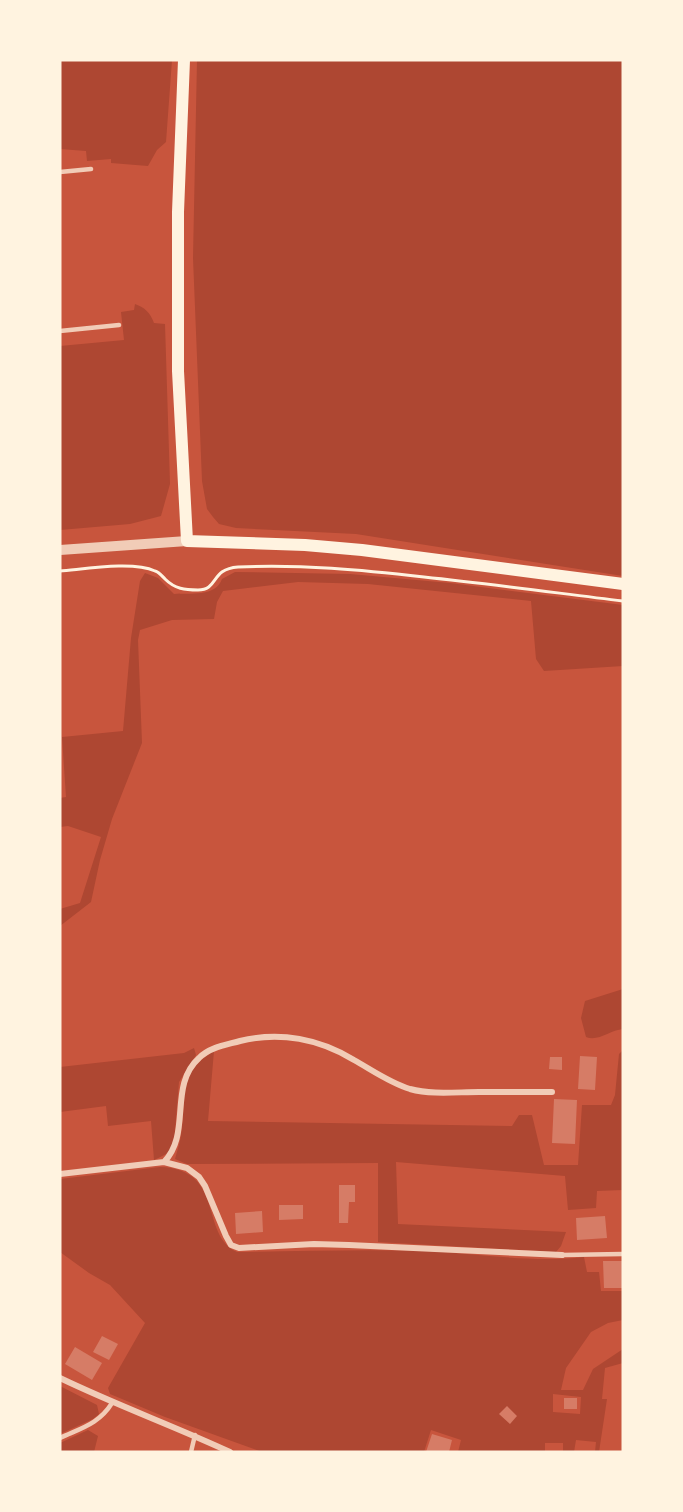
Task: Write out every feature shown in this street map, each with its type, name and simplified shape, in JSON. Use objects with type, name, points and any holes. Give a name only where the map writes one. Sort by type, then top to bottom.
[{"type":"main road","points":[[184,60],[177,212],[178,371],[187,541],[305,545],[362,550],[623,584]]},
{"type":"street","points":[[60,550],[187,541]]},
{"type":"street","points":[[164,1162],[171,1155],[176,1144],[183,1084],[194,1063],[200,1056],[212,1049],[245,1040],[273,1037],[315,1041],[336,1049],[387,1080],[411,1089],[443,1093],[552,1092]]},
{"type":"street","points":[[60,1174],[164,1162],[187,1168],[199,1177],[231,1245],[239,1248],[314,1244],[562,1255]]},
{"type":"street","points":[[60,1378],[112,1403],[195,1435],[230,1452]]},
{"type":"lane","points":[[60,172],[91,169]]},
{"type":"lane","points":[[60,331],[119,325]]},
{"type":"lane","points":[[562,1255],[623,1254]]},
{"type":"lane","points":[[60,1438],[93,1424],[105,1414],[112,1403]]},
{"type":"lane","points":[[191,1452],[195,1435]]},
{"type":"path","points":[[60,571],[140,567],[156,571],[175,588],[200,590],[207,589],[213,584],[216,576],[223,570],[237,567],[372,571],[623,601]]},
{"type":"shaded area","points":[[60,60],[172,60],[166,142],[157,150],[148,166],[111,163],[111,159],[87,161],[86,151],[60,149]]},
{"type":"shaded area","points":[[197,60],[623,60],[623,576],[356,534],[236,528],[219,524],[213,517],[207,509],[202,481],[193,258]]},
{"type":"shaded area","points":[[135,304],[147,311],[154,323],[165,324],[170,484],[161,516],[130,524],[60,530],[60,346],[124,340],[121,312],[134,310]]},
{"type":"shaded area","points":[[235,572],[350,574],[450,583],[623,605],[623,666],[544,671],[536,659],[531,601],[368,584],[298,582],[223,591],[217,602],[214,619],[172,620],[140,630],[138,640],[142,743],[112,819],[91,902],[60,926],[60,909],[80,903],[101,837],[68,826],[60,827],[60,798],[66,797],[62,737],[123,731],[131,638],[140,581],[145,573],[158,578],[174,594],[195,594],[214,589],[222,579]]},
{"type":"shaded area","points":[[623,989],[623,1029],[600,1037],[586,1037],[581,1018],[585,1001]]},
{"type":"shaded area","points":[[194,1048],[196,1055],[179,1082],[174,1144],[168,1152],[154,1160],[151,1121],[108,1126],[106,1106],[60,1112],[60,1067],[184,1053]]},
{"type":"shaded area","points":[[623,1050],[623,1190],[597,1191],[596,1208],[568,1210],[565,1176],[396,1162],[398,1224],[566,1232],[556,1252],[378,1242],[378,1163],[187,1164],[175,1159],[181,1138],[188,1078],[202,1059],[214,1051],[208,1121],[512,1126],[519,1115],[532,1115],[544,1165],[578,1165],[582,1105],[611,1105],[615,1095],[619,1054]]},
{"type":"shaded area","points":[[160,1167],[181,1171],[195,1179],[203,1190],[218,1232],[225,1244],[237,1252],[405,1250],[526,1259],[584,1257],[587,1272],[599,1272],[601,1291],[623,1291],[623,1320],[608,1323],[591,1332],[566,1368],[561,1390],[583,1390],[593,1369],[623,1349],[623,1363],[605,1368],[602,1399],[607,1399],[599,1452],[595,1452],[596,1442],[576,1440],[574,1452],[563,1452],[563,1443],[545,1443],[545,1452],[458,1452],[461,1440],[431,1430],[424,1452],[262,1452],[165,1417],[110,1394],[108,1388],[145,1323],[110,1285],[60,1252],[60,1179]],"holes":[[[553,1394],[581,1397],[580,1414],[553,1412]]]},
{"type":"shaded area","points":[[60,1386],[97,1405],[99,1414],[60,1434]]},
{"type":"shaded area","points":[[88,1430],[98,1436],[94,1452],[60,1452],[60,1443]]},
{"type":"building","points":[[580,1056],[597,1057],[595,1090],[578,1089]]},
{"type":"building","points":[[550,1057],[562,1057],[562,1070],[549,1069]]},
{"type":"building","points":[[554,1099],[577,1100],[575,1144],[552,1143]]},
{"type":"building","points":[[339,1185],[355,1185],[355,1202],[349,1202],[348,1223],[339,1223]]},
{"type":"building","points":[[279,1205],[303,1205],[303,1219],[279,1220]]},
{"type":"building","points":[[262,1211],[263,1232],[236,1234],[235,1213]]},
{"type":"building","points":[[605,1216],[607,1238],[577,1240],[576,1218]]},
{"type":"building","points":[[603,1261],[623,1261],[623,1288],[604,1288]]},
{"type":"building","points":[[102,1336],[118,1344],[109,1360],[93,1352]]},
{"type":"building","points":[[75,1347],[102,1363],[92,1380],[65,1364]]},
{"type":"building","points":[[564,1398],[577,1398],[577,1409],[564,1409]]},
{"type":"building","points":[[507,1406],[517,1416],[510,1424],[499,1414]]},
{"type":"building","points":[[432,1434],[452,1440],[449,1452],[426,1452]]}]
